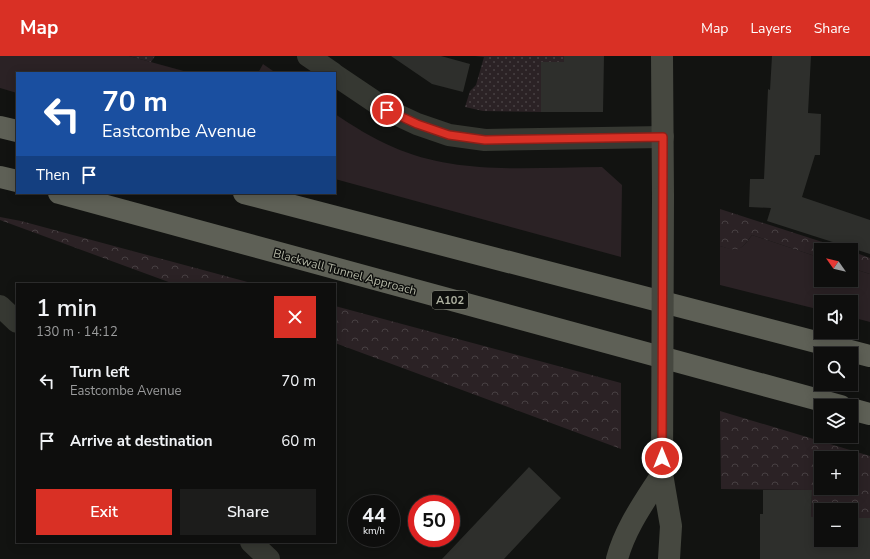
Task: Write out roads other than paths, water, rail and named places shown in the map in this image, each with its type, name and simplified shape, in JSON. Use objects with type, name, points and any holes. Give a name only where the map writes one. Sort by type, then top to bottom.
[{"type":"highway","points":[[0,127],[16,131]]},
{"type":"highway","points":[[0,177],[16,181]]},
{"type":"highway","name":"Blackwall Tunnel Approach","points":[[63,194],[815,399]]},
{"type":"highway","points":[[248,194],[870,356]]},
{"type":"highway","points":[[858,411],[870,414]]},
{"type":"main road","points":[[662,56],[662,474],[670,526],[669,559]]},
{"type":"main road","points":[[617,559],[632,522],[662,474]]},
{"type":"street","points":[[308,56],[331,72]]},
{"type":"street","points":[[336,75],[387,110],[417,124],[449,135],[485,140],[663,137]]},
{"type":"street","points":[[0,306],[16,321]]},
{"type":"street","points":[[252,543],[269,559]]}]
